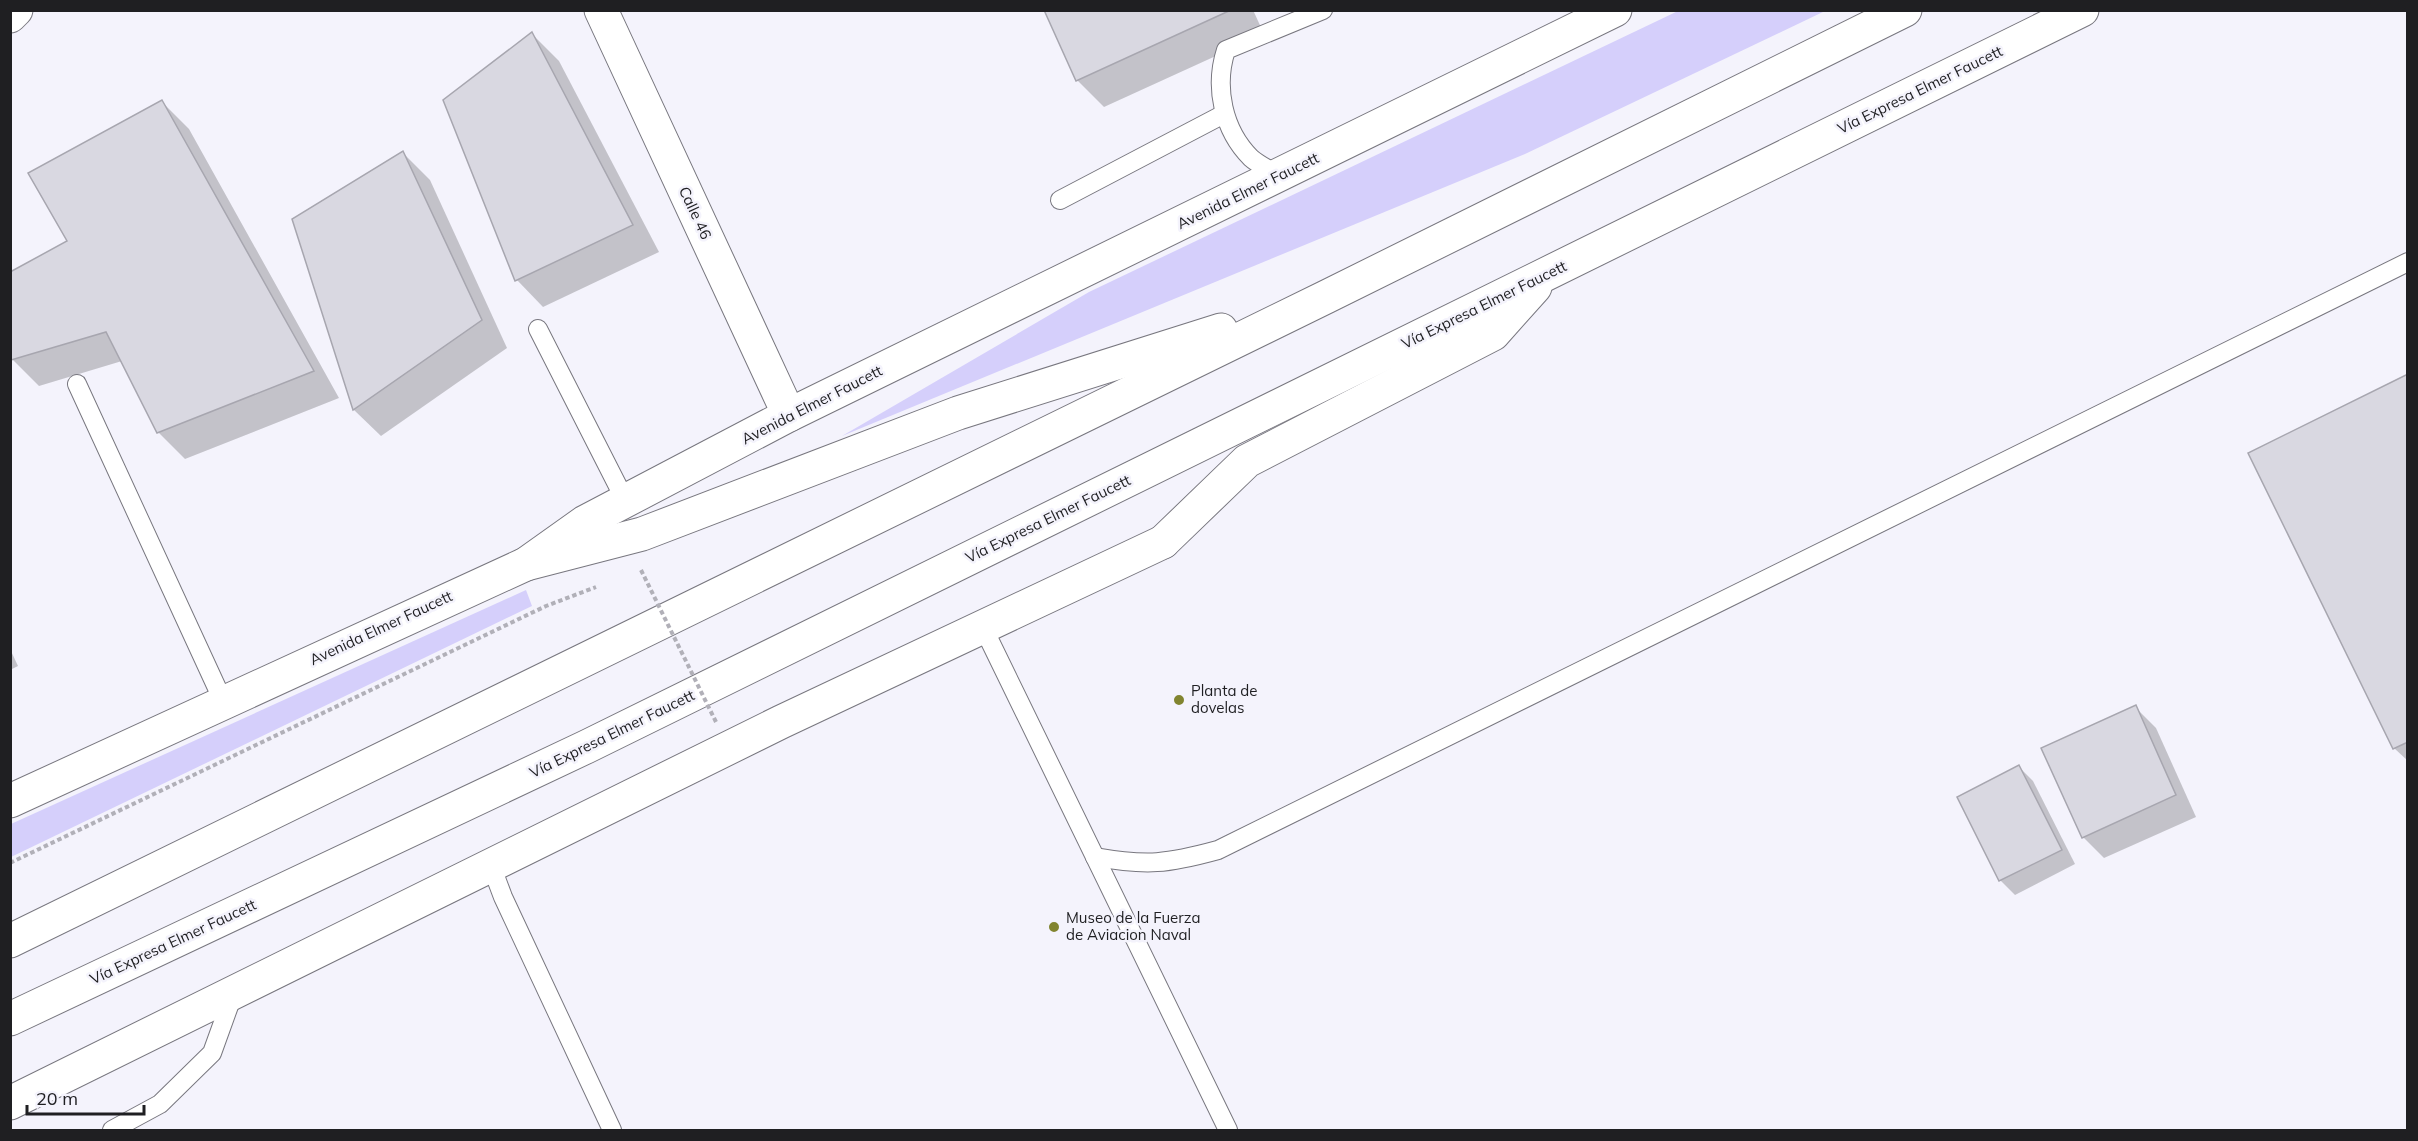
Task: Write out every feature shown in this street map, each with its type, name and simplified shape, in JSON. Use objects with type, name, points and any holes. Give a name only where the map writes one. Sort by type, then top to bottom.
[{"type":"main road","points":[[10,16],[16,10]]},
{"type":"main road","name":"Calle 46","points":[[601,10],[789,416]]},
{"type":"main road","name":"Avenida Elmer Faucett","points":[[10,801],[526,564],[585,522],[789,416],[1615,10]]},
{"type":"main road","points":[[10,941],[1326,297],[1905,10]]},
{"type":"main road","name":"Vía Expresa Elmer Faucett","points":[[10,1019],[586,747],[2082,10]]},
{"type":"main road","points":[[10,1103],[781,722],[1163,542],[1247,461],[1493,334],[1547,274]]},
{"type":"main road","points":[[526,564],[642,534],[958,413],[1326,297]]},
{"type":"lane","points":[[1279,176],[1251,158],[1224,114],[1219,70],[1226,50],[1282,18],[1323,10]]},
{"type":"lane","points":[[1060,200],[1224,114]]},
{"type":"lane","points":[[1095,857],[1139,865],[1178,861],[1218,850],[2408,262]]},
{"type":"lane","points":[[538,329],[626,502]]},
{"type":"lane","points":[[77,384],[224,701]]},
{"type":"lane","points":[[983,627],[1228,1131]]},
{"type":"lane","points":[[491,865],[503,897],[612,1131]]},
{"type":"lane","points":[[112,1131],[160,1104],[212,1053],[234,992]]},
{"type":"path","points":[[641,570],[716,722]]},
{"type":"path","points":[[10,863],[546,606]]},
{"type":"shaded area","points":[[1678,11],[1825,11],[1525,154],[842,436],[1089,292]]},
{"type":"shaded area","points":[[526,590],[532,606],[11,857],[11,824]]},
{"type":"building","points":[[1044,10],[1231,10],[1076,81]]},
{"type":"building","points":[[532,32],[633,225],[515,281],[443,100]]},
{"type":"building","points":[[162,100],[314,371],[157,433],[106,332],[11,360],[10,272],[67,241],[28,173]]},
{"type":"building","points":[[403,151],[482,320],[353,410],[292,219]]},
{"type":"building","points":[[2408,374],[2408,742],[2393,749],[2248,453]]},
{"type":"building","points":[[2136,705],[2176,795],[2082,838],[2041,748]]},
{"type":"building","points":[[2019,765],[2062,850],[1999,881],[1957,797]]},
{"type":"place","name":"Planta de dovelas","points":[[1179,700]]},
{"type":"place","name":"Museo de la Fuerza de Aviacion Naval","points":[[1054,927]]}]
